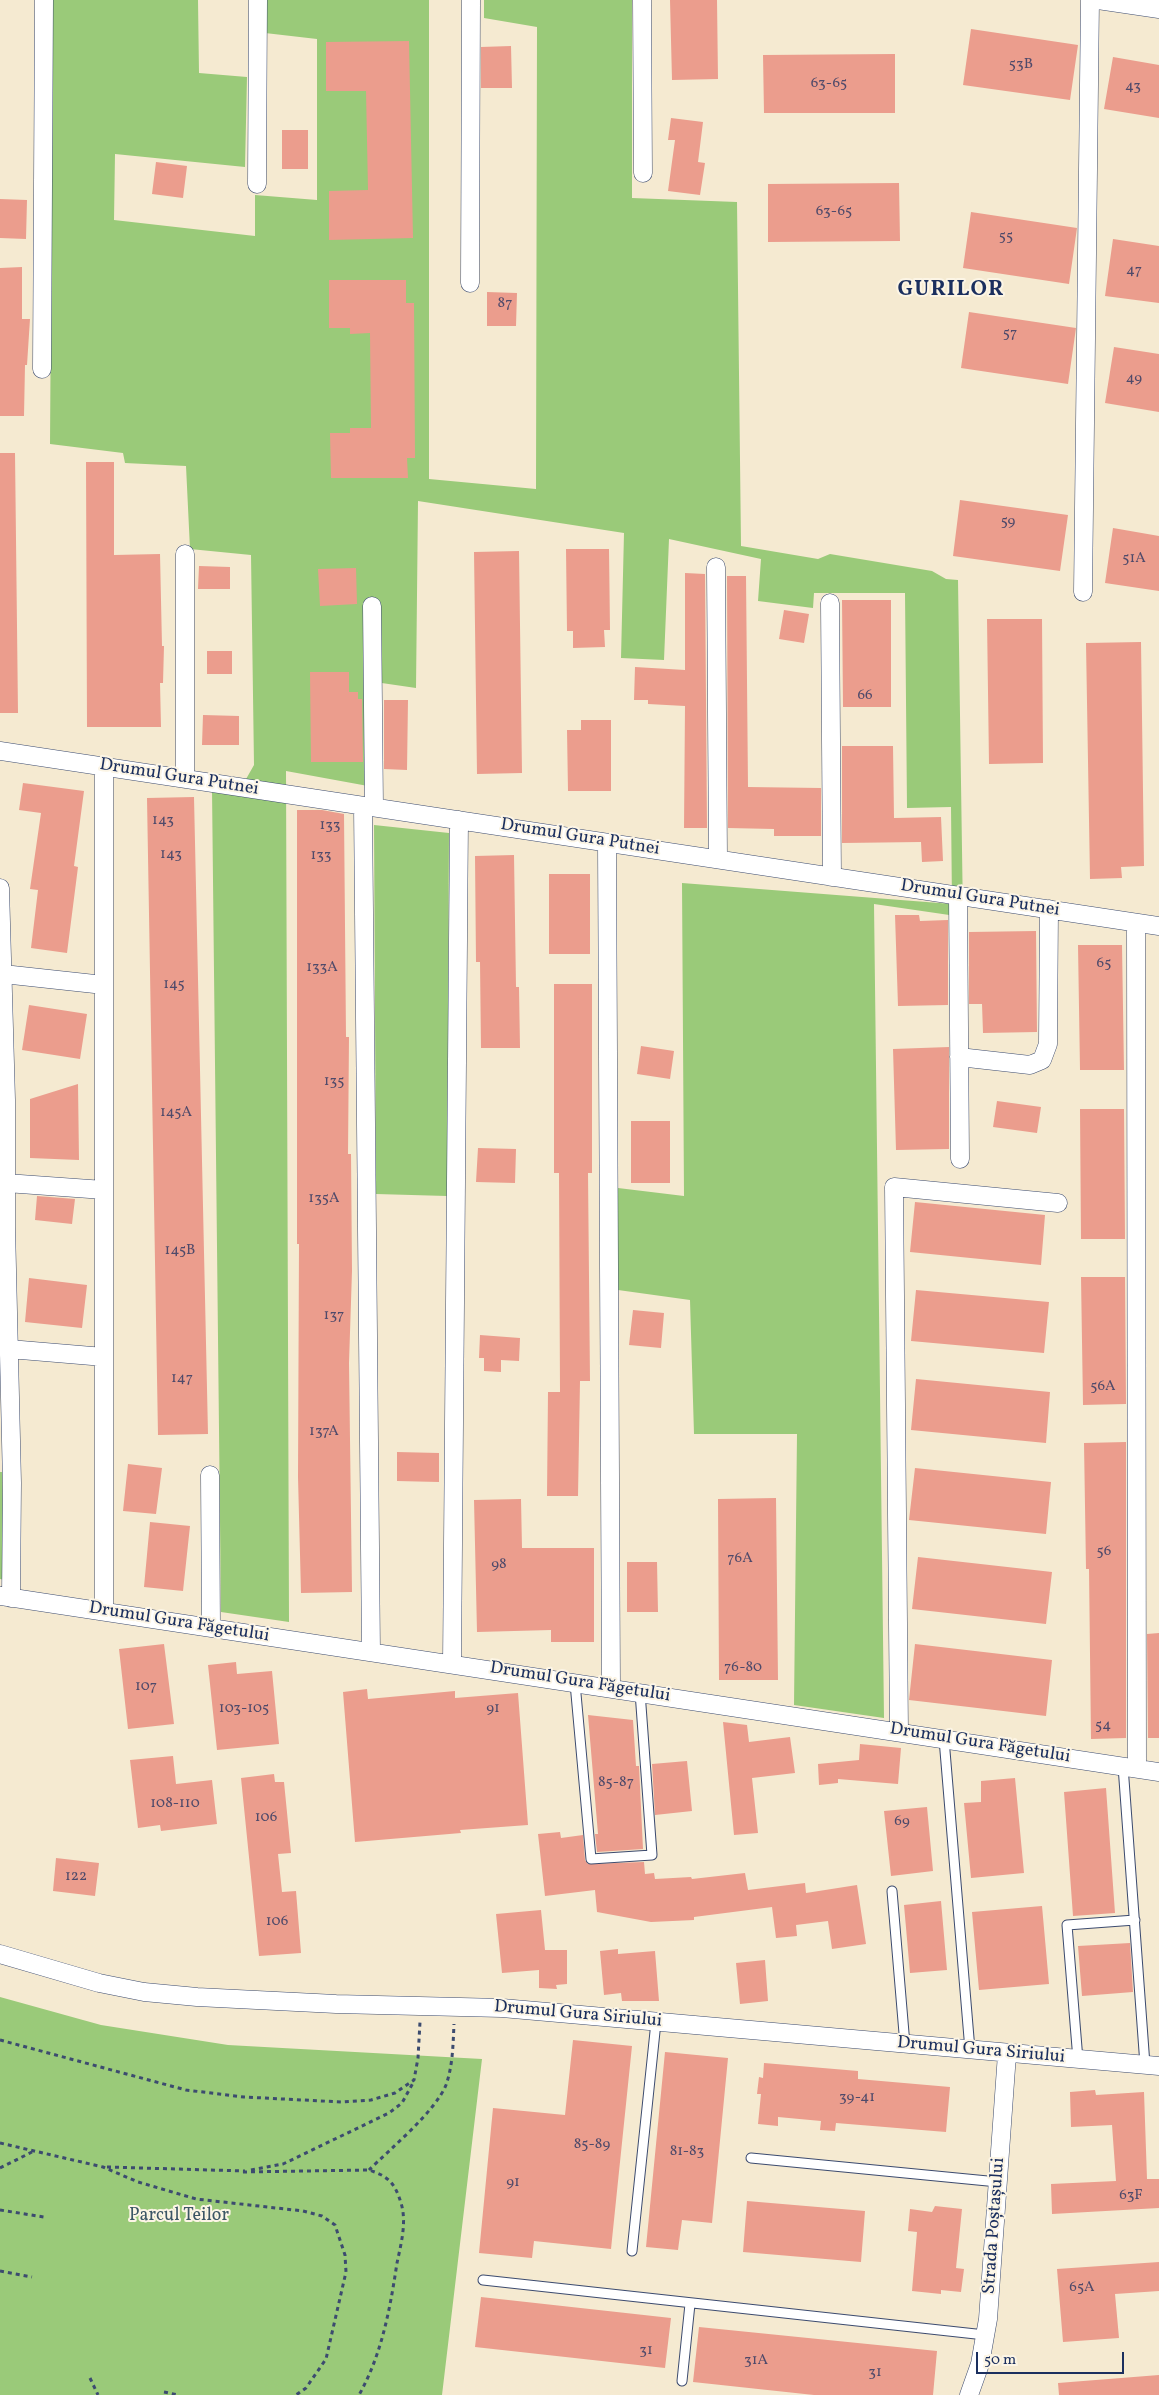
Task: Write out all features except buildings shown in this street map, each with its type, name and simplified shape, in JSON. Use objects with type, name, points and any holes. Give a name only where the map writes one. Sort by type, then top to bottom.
[{"type":"street","points":[[42,369],[44,0]]},
{"type":"street","points":[[257,184],[258,0]]},
{"type":"street","points":[[470,283],[471,0]]},
{"type":"street","points":[[642,0],[643,173]]},
{"type":"street","points":[[1083,592],[1090,0]]},
{"type":"street","points":[[1098,0],[1159,9]]},
{"type":"street","points":[[185,554],[186,779]]},
{"type":"street","points":[[716,567],[718,859]]},
{"type":"street","points":[[830,603],[832,877]]},
{"type":"street","points":[[371,1652],[368,806],[372,606]]},
{"type":"street","name":"Drumul Gura Putnei","points":[[0,750],[1159,926]]},
{"type":"street","points":[[104,766],[104,1611]]},
{"type":"street","points":[[452,1664],[459,820]]},
{"type":"street","points":[[606,843],[611,1688]]},
{"type":"street","points":[[0,888],[12,1483],[5,1597]]},
{"type":"street","points":[[958,896],[960,1160]]},
{"type":"street","points":[[959,1057],[1030,1065],[1042,1060],[1048,1044],[1049,909]]},
{"type":"street","points":[[1130,1767],[1136,922]]},
{"type":"street","points":[[2,974],[104,985]]},
{"type":"street","points":[[6,1183],[104,1190]]},
{"type":"street","points":[[899,1732],[894,1187],[1058,1203]]},
{"type":"street","points":[[9,1349],[104,1357]]},
{"type":"street","points":[[210,1475],[211,1627]]},
{"type":"street","name":"Drumul Gura Făgetului","points":[[5,1597],[1159,1772]]},
{"type":"street","name":"Drumul Gura Siriului","points":[[0,1954],[99,1983],[144,1992],[240,2001],[502,2008],[1007,2054],[1152,2065]]},
{"type":"street","name":"Strada Poștașului","points":[[969,2395],[980,2364],[985,2335],[1007,2054]]},
{"type":"lane","points":[[575,1683],[591,1859],[652,1855],[640,1692]]},
{"type":"lane","points":[[944,1739],[970,2050]]},
{"type":"lane","points":[[1130,1767],[1135,1920],[1152,2065]]},
{"type":"lane","points":[[892,1891],[905,2045]]},
{"type":"lane","points":[[1078,2060],[1067,1925],[1135,1920]]},
{"type":"lane","points":[[632,2251],[656,2022]]},
{"type":"lane","points":[[751,2158],[998,2182]]},
{"type":"lane","points":[[483,2280],[985,2335]]},
{"type":"lane","points":[[682,2381],[690,2304]]},
{"type":"path","points":[[243,2172],[283,2164],[389,2113],[402,2103],[414,2080],[418,2058],[420,2006]]},
{"type":"path","points":[[369,2170],[430,2109],[445,2086],[452,2062],[456,2007]]},
{"type":"path","points":[[0,2040],[186,2090],[244,2098],[342,2102],[371,2100],[395,2093],[414,2080]]},
{"type":"path","points":[[0,2143],[103,2167],[138,2182],[196,2199],[303,2211],[322,2216],[335,2225],[345,2255],[346,2272],[326,2360],[311,2381],[296,2395]]},
{"type":"path","points":[[0,2168],[32,2151]]},
{"type":"path","points":[[103,2167],[243,2172],[369,2170],[385,2175],[396,2190],[402,2204],[403,2232],[382,2338],[368,2378],[359,2395]]},
{"type":"path","points":[[0,2210],[44,2217]]},
{"type":"path","points":[[0,2271],[32,2277]]},
{"type":"path","points":[[90,2378],[98,2395]]},
{"type":"path","points":[[164,2392],[178,2395]]},
{"type":"green space","points":[[53,0],[198,0],[199,73],[247,77],[245,167],[115,154],[114,220],[255,236],[255,195],[317,200],[317,39],[265,33],[266,0],[429,0],[429,479],[536,489],[537,27],[484,18],[484,0],[632,0],[632,198],[737,202],[741,546],[818,559],[830,554],[932,571],[946,579],[958,580],[963,917],[874,904],[884,1718],[794,1705],[797,1434],[694,1434],[690,1300],[618,1290],[618,1188],[684,1196],[682,883],[952,904],[951,807],[907,808],[905,593],[814,593],[813,608],[758,601],[761,559],[669,539],[664,660],[621,658],[624,533],[418,501],[416,688],[368,681],[368,786],[286,771],[289,1622],[221,1612],[212,789],[237,795],[254,765],[251,555],[190,549],[186,466],[125,463],[123,453],[50,444]]},
{"type":"green space","points":[[374,825],[449,833],[447,1196],[376,1194]]},
{"type":"green space","points":[[0,1472],[2,1472],[5,1580],[0,1579]]},
{"type":"green space","name":"Parcul Teilor","points":[[0,1997],[101,2025],[228,2045],[482,2059],[442,2395],[0,2395]]},
{"type":"district","name":"GURILOR","points":[[951,291]]}]
